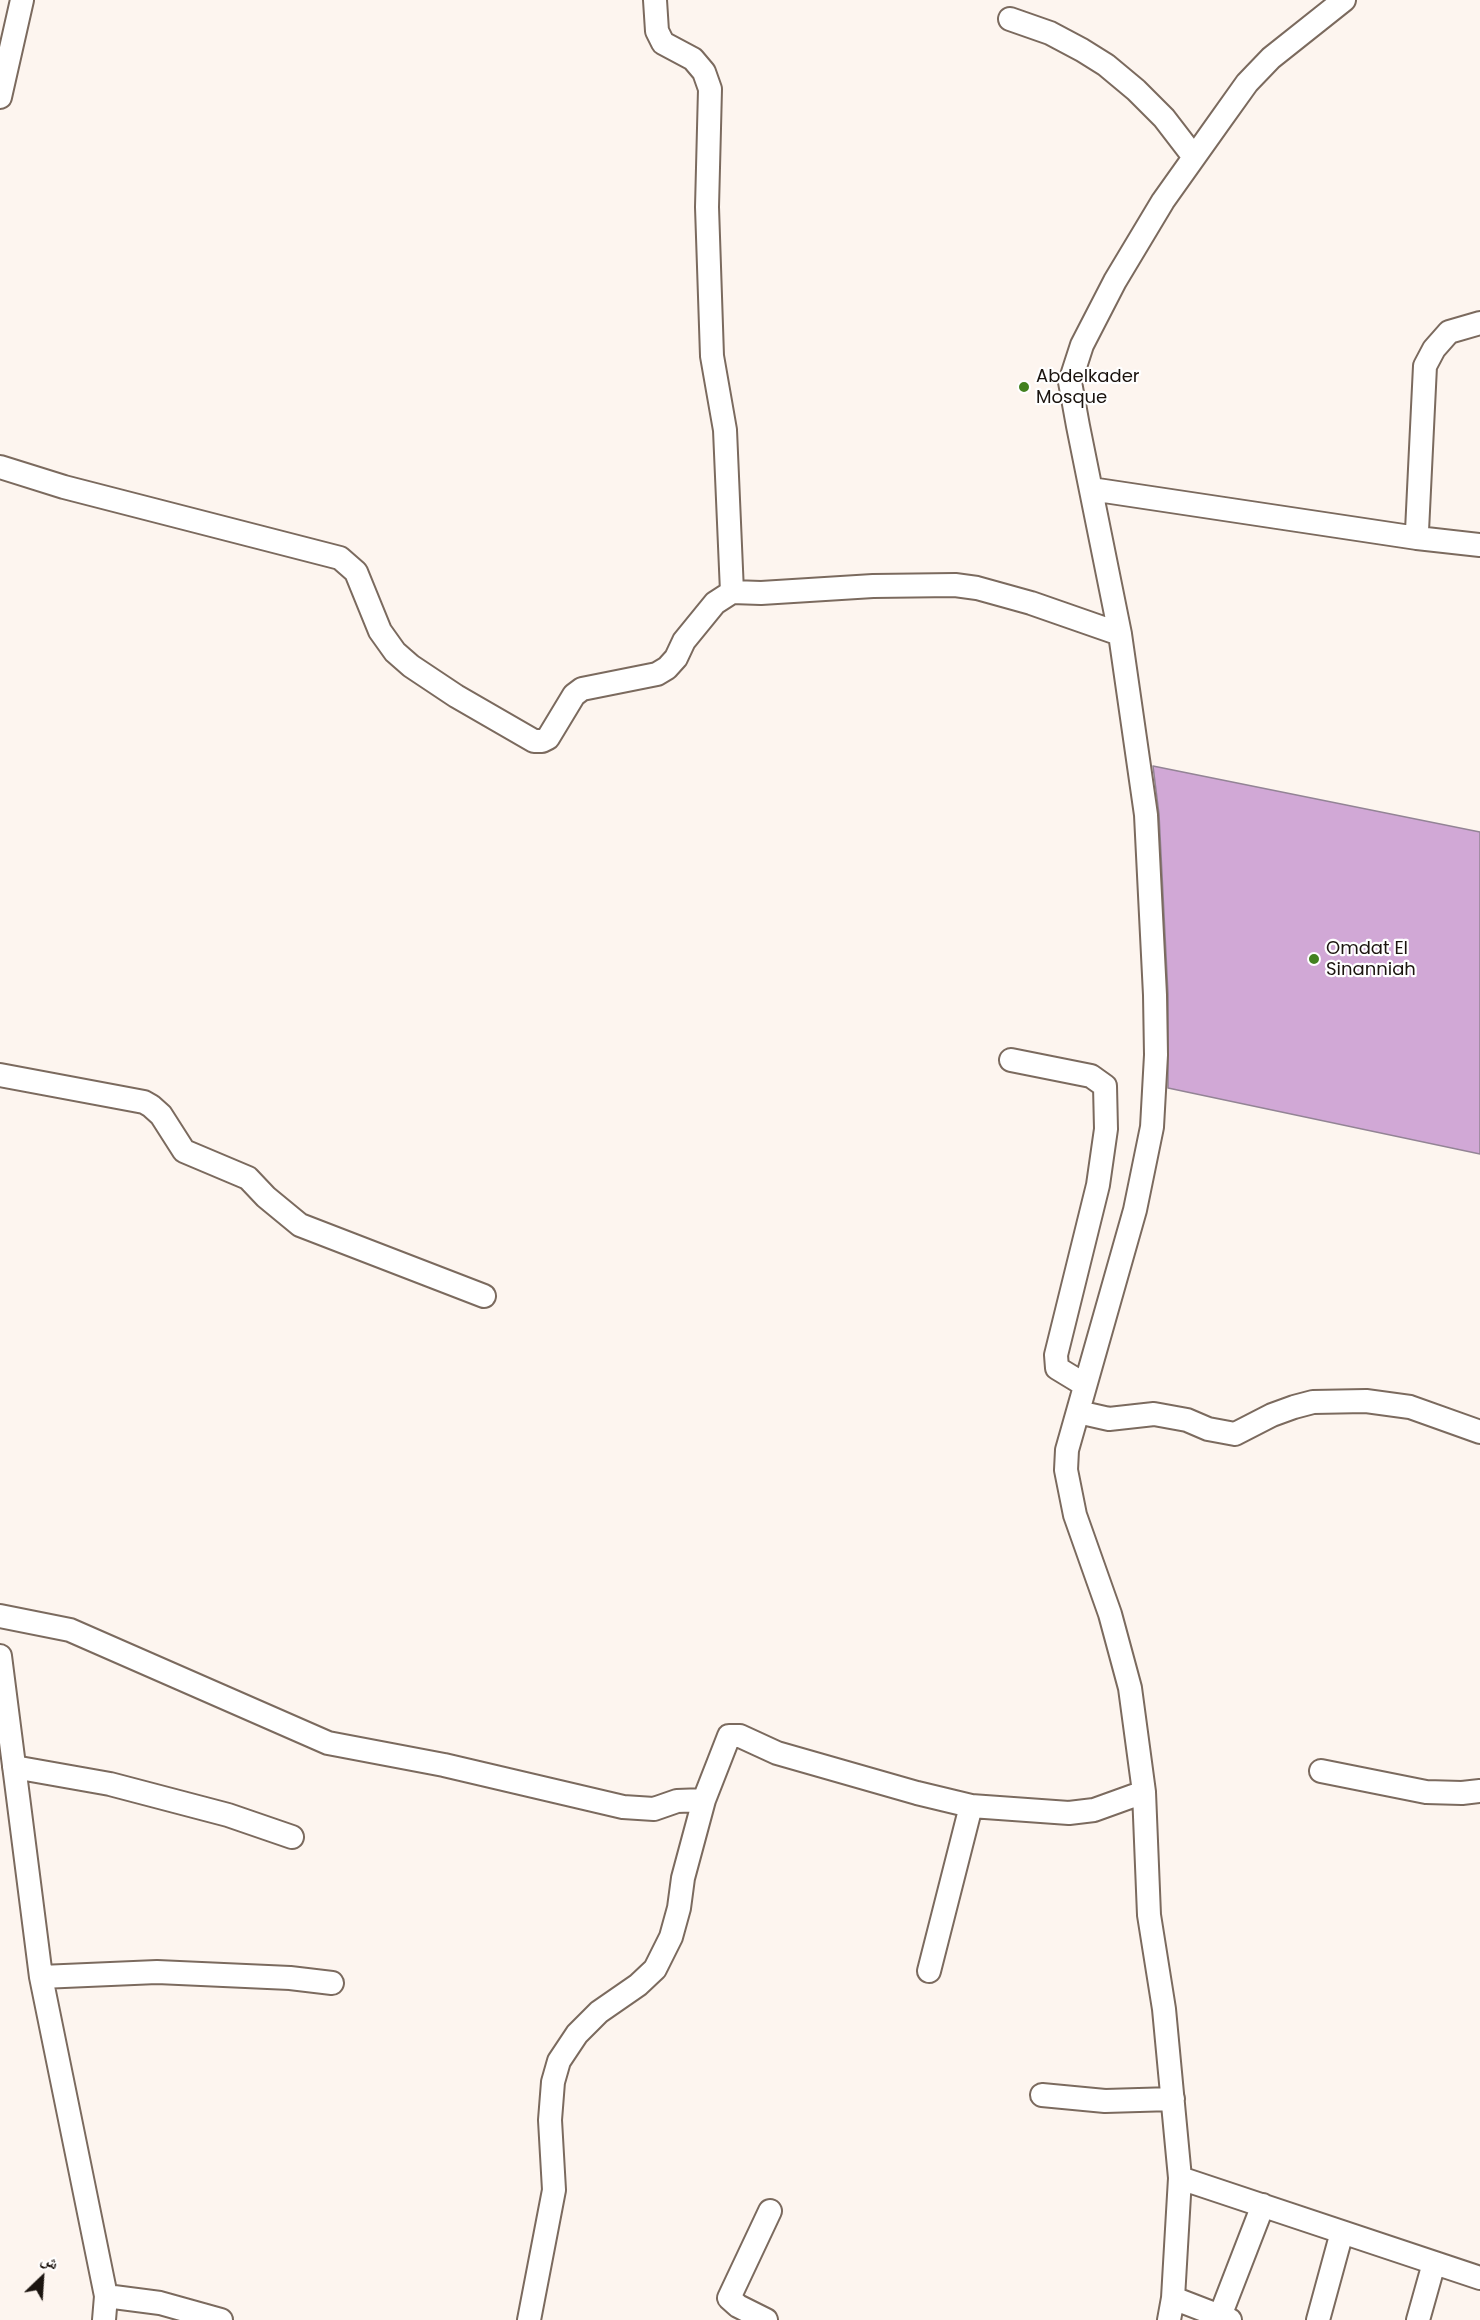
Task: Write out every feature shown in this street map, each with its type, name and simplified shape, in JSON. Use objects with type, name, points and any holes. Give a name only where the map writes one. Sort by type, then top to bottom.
[{"type":"street","points":[[0,97],[22,0]]},
{"type":"street","points":[[655,0],[657,31],[663,43],[693,59],[704,72],[710,89],[707,207],[712,356],[725,430],[732,592]]},
{"type":"street","points":[[1169,2320],[1173,2298],[1180,2178],[1164,2009],[1149,1915],[1144,1792],[1130,1688],[1110,1614],[1069,1491],[1066,1450],[1135,1210],[1152,1127],[1155,995],[1146,815],[1120,634],[1070,382],[1082,345],[1127,261],[1163,201],[1247,83],[1271,58],[1344,0]]},
{"type":"street","points":[[1010,19],[1050,33],[1106,65],[1164,118],[1194,157]]},
{"type":"street","points":[[1417,538],[1425,366],[1434,349],[1449,332],[1480,323]]},
{"type":"street","points":[[0,467],[64,487],[340,558],[356,572],[380,631],[395,652],[411,666],[456,696],[534,741],[548,738],[574,696],[582,689],[657,674],[667,668],[676,658],[684,641],[716,603],[732,592],[761,593],[873,586],[956,585],[977,588],[1030,603],[1120,634]]},
{"type":"street","points":[[1090,489],[1417,538],[1480,545]]},
{"type":"street","points":[[1011,1060],[1091,1076],[1105,1086],[1106,1129],[1098,1185],[1056,1355],[1058,1368],[1085,1385]]},
{"type":"street","points":[[0,1075],[144,1102],[161,1115],[183,1151],[248,1178],[266,1197],[300,1225],[484,1296]]},
{"type":"street","points":[[1078,1412],[1109,1419],[1154,1414],[1187,1420],[1208,1429],[1235,1434],[1272,1415],[1313,1402],[1366,1401],[1410,1407],[1480,1431]]},
{"type":"street","points":[[0,1616],[70,1630],[328,1743],[444,1765],[623,1807],[654,1809],[677,1802],[704,1800]]},
{"type":"street","points":[[0,1656],[41,1977],[106,2296],[104,2320]]},
{"type":"street","points":[[529,2320],[554,2190],[550,2120],[553,2082],[559,2061],[577,2034],[600,2012],[655,1969],[671,1937],[679,1908],[683,1878],[704,1800],[727,1739],[733,1735],[740,1736],[777,1753],[971,1806],[1069,1813],[1094,1810],[1144,1792]]},
{"type":"street","points":[[14,1767],[110,1784],[228,1815],[292,1837]]},
{"type":"street","points":[[1321,1772],[1425,1792],[1480,1791]]},
{"type":"street","points":[[929,1971],[971,1806]]},
{"type":"street","points":[[41,1977],[157,1972],[290,1978],[332,1983]]},
{"type":"street","points":[[1042,2095],[1105,2101],[1173,2099]]},
{"type":"street","points":[[1180,2178],[1480,2278]]},
{"type":"street","points":[[1173,2298],[1225,2318],[1263,2205]]},
{"type":"street","points":[[766,2320],[738,2306],[729,2298],[770,2211]]},
{"type":"street","points":[[1318,2320],[1342,2232]]},
{"type":"street","points":[[1418,2320],[1434,2263]]},
{"type":"street","points":[[106,2296],[160,2303],[221,2320]]},
{"type":"building","name":"Omdat El Sinanniah","points":[[1153,766],[1480,832],[1480,1154],[1168,1088],[1168,994],[1159,814]]},
{"type":"place","name":"Abdelkader Mosque","points":[[1024,387]]},
{"type":"place","name":"Omdat El Sinanniah","points":[[1314,959]]}]
